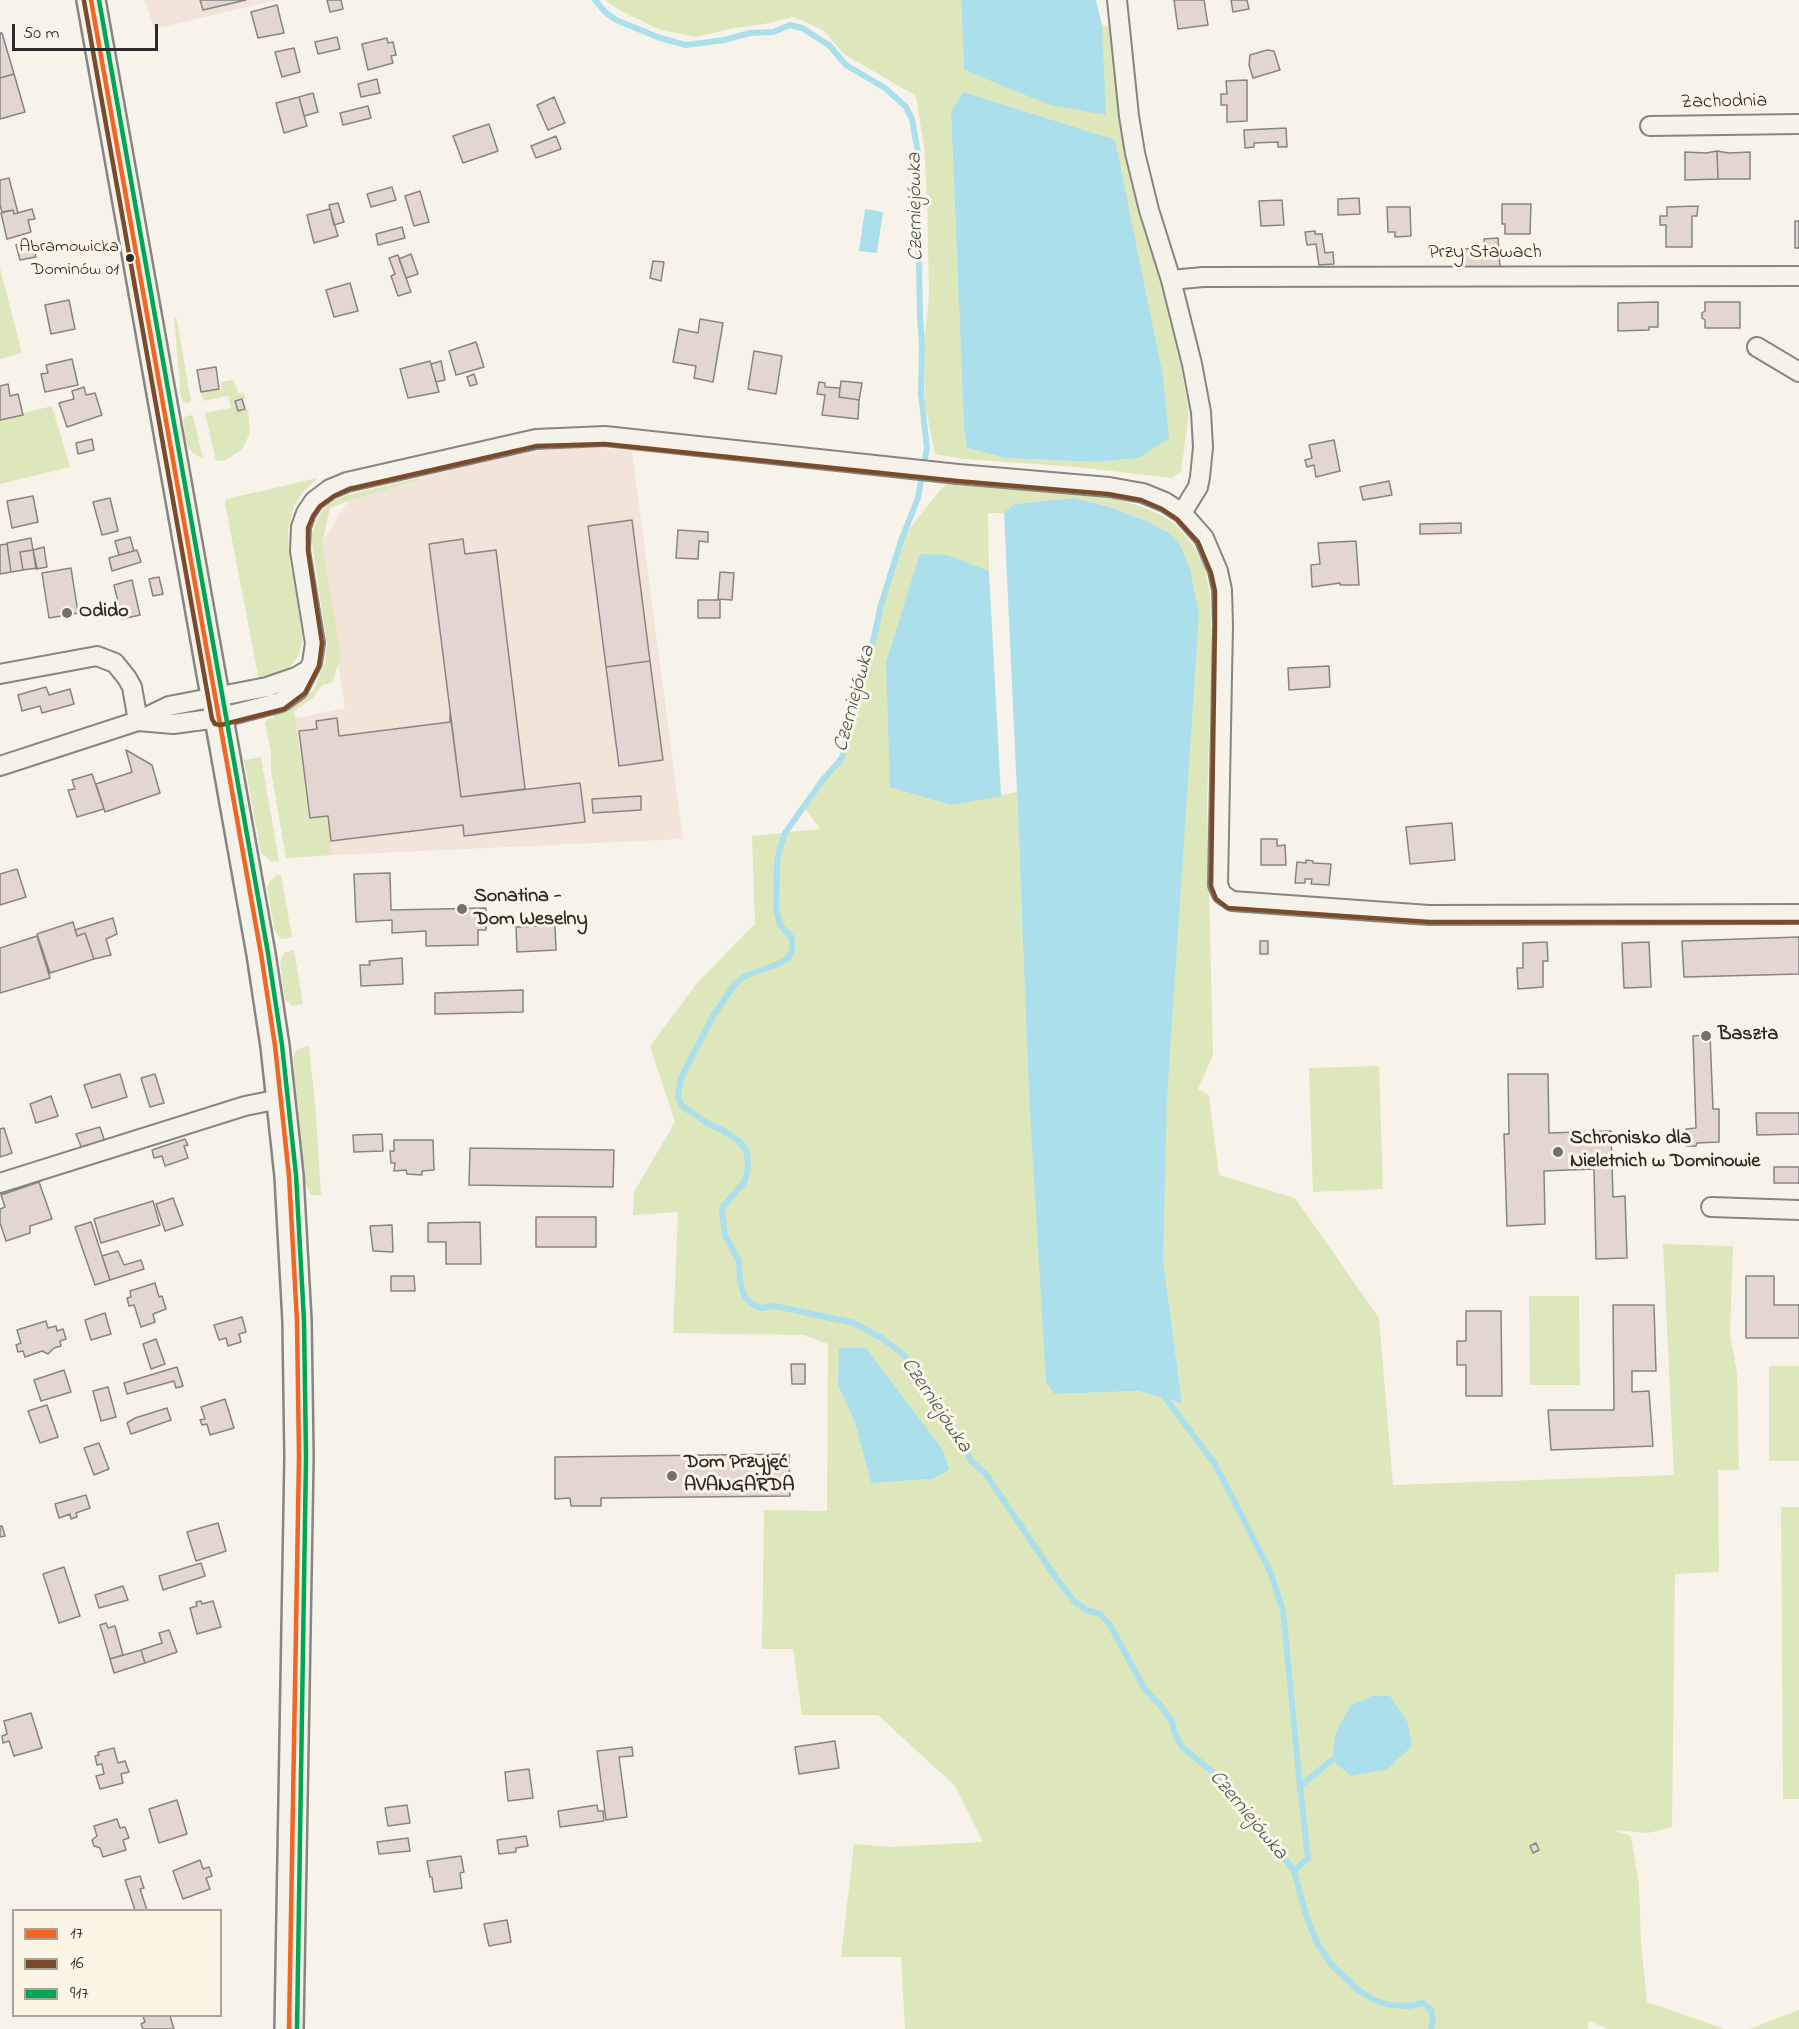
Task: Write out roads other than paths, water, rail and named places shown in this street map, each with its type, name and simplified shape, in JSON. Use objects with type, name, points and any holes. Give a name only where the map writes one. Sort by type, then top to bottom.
[{"type":"main road","points":[[91,0],[265,977],[290,1197],[295,1277],[299,1457],[289,2029]]},
{"type":"street","points":[[1117,0],[1135,153],[1197,388],[1203,427],[1198,487],[1182,513]]},
{"type":"street","name":"Zachodnia","points":[[1650,126],[1799,124]]},
{"type":"street","name":"Przy Stawach","points":[[1170,280],[1203,277],[1799,276]]},
{"type":"street","points":[[1757,347],[1799,372]]},
{"type":"street","points":[[0,766],[138,720],[169,706],[217,707],[280,684],[308,670],[314,656],[315,634],[300,550],[301,527],[314,501],[330,489],[338,485],[536,439],[606,436],[958,474],[1126,489],[1155,498],[1182,513],[1198,529],[1210,549],[1222,590],[1218,875],[1220,890],[1228,899],[1239,903],[1429,915],[1799,914]]},
{"type":"street","points":[[0,674],[97,656],[115,663],[127,678],[132,687],[138,720]]},
{"type":"street","points":[[0,1183],[245,1106],[280,1099]]},
{"type":"street","points":[[1711,1207],[1799,1210]]},
{"type":"water","points":[[961,0],[1096,0],[1102,25],[1106,115],[1050,105],[964,70]]},
{"type":"water","points":[[963,92],[1115,140],[1163,377],[1169,438],[1139,458],[1096,462],[1005,458],[967,448],[964,429],[951,112]]},
{"type":"water","points":[[865,209],[883,212],[877,253],[859,251]]},
{"type":"water","points":[[1074,498],[1107,506],[1144,520],[1169,533],[1179,543],[1190,569],[1199,614],[1167,1098],[1163,1260],[1182,1403],[1138,1391],[1055,1394],[1046,1382],[1029,1096],[1004,513],[1014,504]]},
{"type":"water","points":[[920,554],[948,555],[989,571],[1001,796],[951,805],[890,787],[886,662]]},
{"type":"water","points":[[839,1348],[866,1348],[943,1450],[949,1470],[932,1479],[871,1483],[855,1423],[838,1385]]},
{"type":"water","points":[[1372,1696],[1390,1696],[1408,1723],[1412,1746],[1387,1769],[1351,1776],[1332,1760],[1336,1732],[1351,1705]]},
{"type":"waterway","name":"Czerniejówka","points":[[595,0],[616,20],[660,38],[686,45],[724,40],[750,33],[773,32],[790,25],[802,28],[829,45],[846,65],[885,88],[906,107],[912,119],[918,153],[919,183],[916,225],[922,345],[921,394],[927,448],[918,498],[902,538],[881,605],[872,646],[860,677],[842,758],[822,781],[785,833],[780,848],[777,862],[776,909],[780,925],[792,938],[792,951],[788,958],[778,964],[745,976],[735,984],[713,1016],[681,1078],[678,1096],[682,1106],[741,1143],[747,1152],[748,1167],[745,1181],[722,1208],[725,1236],[739,1261],[744,1296],[760,1308],[775,1306],[854,1323],[882,1338],[904,1355],[926,1391],[948,1417],[962,1439],[971,1461],[986,1474],[1056,1578],[1074,1601],[1086,1610],[1100,1614],[1110,1625],[1144,1688],[1172,1722],[1182,1747],[1219,1777],[1294,1871],[1306,1915],[1317,1943],[1332,1965],[1357,1989],[1374,2000],[1390,2005],[1409,2006],[1423,2003],[1431,2010],[1433,2022],[1431,2029]]},
{"type":"waterway","points":[[1166,1399],[1215,1464],[1270,1571],[1283,1611],[1300,1786]]},
{"type":"waterway","points":[[1294,1871],[1308,1858],[1300,1786],[1332,1760]]},
{"type":"place","name":"Abramowicka Dominów 01","points":[[130,258]]},
{"type":"place","name":"Odido","points":[[67,613]]},
{"type":"place","name":"Sonatina - Dom Weselny","points":[[462,909]]},
{"type":"place","name":"Baszta","points":[[1706,1036]]},
{"type":"place","name":"Schronisko dla Nieletnich w Dominowie","points":[[1558,1152]]},
{"type":"place","name":"Dom Przyjęć AVANGARDA","points":[[672,1476]]}]
